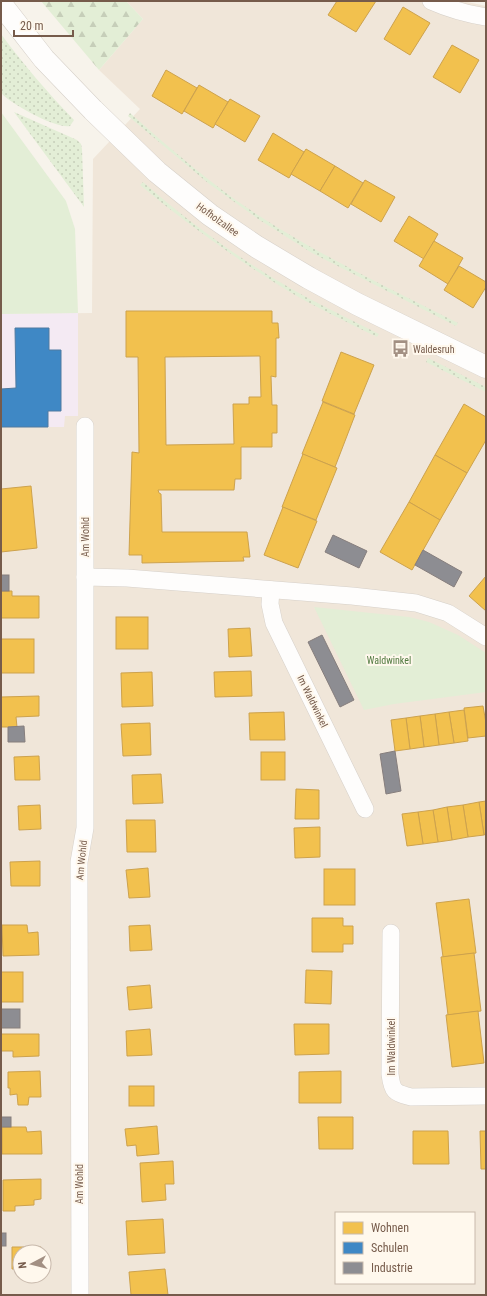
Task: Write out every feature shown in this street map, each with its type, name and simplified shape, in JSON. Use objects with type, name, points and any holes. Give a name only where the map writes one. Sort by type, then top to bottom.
[{"type":"street","points":[[431,1],[451,9],[486,17]]},
{"type":"street","name":"Hofholzallee","points":[[1,4],[44,59],[82,98],[157,172],[210,215],[257,247],[309,278],[357,304],[486,368]]},
{"type":"street","name":"Am Wohld","points":[[80,1295],[79,862],[85,828],[85,426]]},
{"type":"street","points":[[85,576],[352,596],[416,603],[448,613],[486,637]]},
{"type":"street","name":"Im Waldwinkel","points":[[271,590],[270,604],[274,623],[365,809]]},
{"type":"street","name":"Im Waldwinkel","points":[[391,933],[390,1074],[394,1091],[411,1097],[486,1096]]},
{"type":"shaded area","points":[[126,1],[463,1],[486,6],[486,1295],[1,1295],[1,314],[92,313],[93,159],[140,109],[99,70],[143,19]]},
{"type":"shaded area","points":[[78,313],[78,416],[65,416],[64,427],[1,427],[1,314]]},
{"type":"green space","points":[[41,1],[126,1],[143,19],[99,70]]},
{"type":"green space","points":[[1,34],[36,78],[74,120],[70,126],[55,124],[34,115],[6,98],[1,93]]},
{"type":"green space","points":[[1,112],[66,201],[75,229],[78,313],[1,314]]},
{"type":"green space","points":[[14,112],[77,140],[81,144],[84,207]]},
{"type":"green space","points":[[130,113],[210,181],[261,217],[333,259],[458,323],[456,326],[312,253],[258,219],[208,183],[128,116]]},
{"type":"green space","points":[[143,182],[202,230],[264,273],[308,298],[379,334],[377,337],[321,309],[269,279],[212,241],[176,214],[140,185]]},
{"type":"green space","points":[[428,358],[486,387],[486,392],[426,362]]},
{"type":"green space","name":"Waldwinkel","points":[[314,607],[409,617],[429,622],[458,635],[486,653],[486,692],[394,704],[364,710]]},
{"type":"building: Wohnen","points":[[337,1],[376,1],[356,32],[328,15]]},
{"type":"building: Wohnen","points":[[403,7],[430,23],[410,55],[384,39]]},
{"type":"building: Wohnen","points":[[452,45],[479,60],[460,93],[433,77]]},
{"type":"building: Wohnen","points":[[166,70],[197,88],[182,114],[152,96]]},
{"type":"building: Wohnen","points":[[199,85],[228,102],[213,128],[184,111]]},
{"type":"building: Wohnen","points":[[230,99],[260,116],[245,142],[215,124]]},
{"type":"building: Wohnen","points":[[273,133],[304,152],[289,178],[258,160]]},
{"type":"building: Wohnen","points":[[306,149],[335,166],[320,191],[291,174]]},
{"type":"building: Wohnen","points":[[335,166],[363,183],[348,208],[320,191]]},
{"type":"building: Wohnen","points":[[365,180],[395,197],[381,222],[351,204]]},
{"type":"building: Wohnen","points":[[409,216],[438,234],[424,259],[394,241]]},
{"type":"building: Wohnen","points":[[434,241],[463,258],[448,284],[419,266]]},
{"type":"building: Wohnen","points":[[459,266],[486,282],[486,287],[473,308],[444,290]]},
{"type":"building: Wohnen","points":[[126,311],[272,311],[272,323],[278,323],[279,338],[276,338],[276,377],[271,376],[272,405],[277,405],[277,433],[272,433],[272,447],[241,447],[241,479],[235,479],[234,490],[158,490],[161,494],[162,532],[247,532],[250,557],[243,557],[244,561],[142,563],[142,555],[129,555],[132,452],[139,453],[138,357],[126,357]],"holes":[[[260,356],[261,397],[249,397],[249,404],[233,404],[234,444],[166,445],[165,357]]]},
{"type":"building: Wohnen","points":[[341,352],[374,365],[354,414],[322,401]]},
{"type":"building: Wohnen","points":[[323,402],[355,415],[335,467],[302,454]]},
{"type":"building: Wohnen","points":[[464,404],[486,417],[486,440],[467,473],[435,455]]},
{"type":"building: Wohnen","points":[[303,454],[337,468],[316,520],[282,507]]},
{"type":"building: Wohnen","points":[[435,455],[467,473],[440,520],[409,502]]},
{"type":"building: Wohnen","points":[[31,486],[37,548],[1,552],[1,489]]},
{"type":"building: Wohnen","points":[[409,502],[440,520],[412,570],[380,552]]},
{"type":"building: Wohnen","points":[[283,507],[317,521],[298,568],[264,555]]},
{"type":"building: Wohnen","points":[[486,576],[486,611],[469,596]]},
{"type":"building: Wohnen","points":[[1,591],[12,591],[12,596],[39,596],[39,618],[1,618]]},
{"type":"building: Wohnen","points":[[116,617],[148,617],[148,649],[116,649]]},
{"type":"building: Wohnen","points":[[250,628],[252,656],[229,657],[228,629]]},
{"type":"building: Wohnen","points":[[1,639],[34,639],[34,673],[1,673]]},
{"type":"building: Wohnen","points":[[251,671],[252,696],[215,697],[214,672]]},
{"type":"building: Wohnen","points":[[152,672],[153,706],[122,707],[121,673]]},
{"type":"building: Wohnen","points":[[39,696],[39,716],[16,717],[17,727],[1,727],[1,697]]},
{"type":"building: Wohnen","points":[[483,706],[486,723],[486,736],[468,738],[464,708]]},
{"type":"building: Wohnen","points":[[464,710],[468,741],[454,743],[449,712]]},
{"type":"building: Wohnen","points":[[284,712],[285,740],[250,740],[249,713]]},
{"type":"building: Wohnen","points":[[449,712],[454,743],[439,745],[435,714]]},
{"type":"building: Wohnen","points":[[435,714],[439,745],[424,747],[420,716]]},
{"type":"building: Wohnen","points":[[420,716],[424,747],[410,749],[406,718]]},
{"type":"building: Wohnen","points":[[406,718],[410,749],[395,751],[391,720]]},
{"type":"building: Wohnen","points":[[150,723],[151,755],[123,756],[121,724]]},
{"type":"building: Wohnen","points":[[261,752],[285,752],[285,780],[261,780]]},
{"type":"building: Wohnen","points":[[39,756],[40,780],[15,780],[14,757]]},
{"type":"building: Wohnen","points":[[161,774],[163,803],[133,804],[132,775]]},
{"type":"building: Wohnen","points":[[296,789],[319,790],[319,819],[295,819]]},
{"type":"building: Wohnen","points":[[486,801],[486,834],[484,835],[479,802]]},
{"type":"building: Wohnen","points":[[479,802],[484,835],[468,837],[463,805]]},
{"type":"building: Wohnen","points":[[40,805],[41,829],[19,830],[18,806]]},
{"type":"building: Wohnen","points":[[463,805],[468,837],[452,840],[447,807]]},
{"type":"building: Wohnen","points":[[447,807],[452,840],[438,842],[433,810]]},
{"type":"building: Wohnen","points":[[433,810],[438,842],[423,844],[418,812]]},
{"type":"building: Wohnen","points":[[418,812],[423,844],[407,846],[402,814]]},
{"type":"building: Wohnen","points":[[126,820],[155,820],[156,852],[127,852]]},
{"type":"building: Wohnen","points":[[320,827],[320,857],[295,858],[294,828]]},
{"type":"building: Wohnen","points":[[40,861],[40,886],[11,886],[10,862]]},
{"type":"building: Wohnen","points":[[148,868],[150,897],[129,898],[126,870]]},
{"type":"building: Wohnen","points":[[324,869],[355,869],[355,905],[324,905]]},
{"type":"building: Wohnen","points":[[469,899],[476,953],[443,957],[436,903]]},
{"type":"building: Wohnen","points":[[312,918],[343,918],[343,926],[353,926],[353,944],[343,944],[343,952],[312,952]]},
{"type":"building: Wohnen","points":[[2,925],[27,925],[28,933],[38,932],[39,955],[3,956]]},
{"type":"building: Wohnen","points":[[150,925],[152,950],[130,951],[129,926]]},
{"type":"building: Wohnen","points":[[474,953],[481,1011],[448,1015],[441,957]]},
{"type":"building: Wohnen","points":[[306,970],[332,971],[331,1004],[305,1003]]},
{"type":"building: Wohnen","points":[[1,972],[23,972],[23,1002],[1,1002]]},
{"type":"building: Wohnen","points":[[150,985],[152,1008],[129,1010],[127,987]]},
{"type":"building: Wohnen","points":[[478,1011],[484,1063],[452,1067],[446,1015]]},
{"type":"building: Wohnen","points":[[294,1024],[329,1024],[329,1054],[295,1055]]},
{"type":"building: Wohnen","points":[[150,1029],[152,1055],[127,1056],[126,1031]]},
{"type":"building: Wohnen","points":[[1,1034],[39,1034],[39,1056],[13,1057],[13,1051],[1,1051]]},
{"type":"building: Wohnen","points":[[40,1071],[41,1097],[29,1097],[28,1105],[18,1105],[17,1094],[10,1095],[10,1088],[8,1088],[8,1072]]},
{"type":"building: Wohnen","points":[[341,1071],[341,1103],[299,1103],[299,1072]]},
{"type":"building: Wohnen","points":[[129,1086],[154,1086],[154,1106],[129,1106]]},
{"type":"building: Wohnen","points":[[318,1117],[353,1117],[353,1149],[319,1149]]},
{"type":"building: Wohnen","points":[[157,1126],[159,1154],[137,1156],[136,1145],[127,1146],[125,1129]]},
{"type":"building: Wohnen","points":[[2,1127],[26,1127],[27,1132],[41,1131],[42,1154],[2,1154]]},
{"type":"building: Wohnen","points":[[413,1131],[448,1131],[449,1164],[413,1164]]},
{"type":"building: Wohnen","points":[[480,1131],[486,1131],[486,1169],[481,1169]]},
{"type":"building: Wohnen","points":[[173,1161],[174,1184],[165,1184],[166,1200],[142,1202],[140,1163]]},
{"type":"building: Wohnen","points":[[41,1179],[41,1199],[34,1200],[34,1205],[15,1206],[15,1211],[3,1211],[3,1180]]},
{"type":"building: Wohnen","points":[[163,1219],[165,1253],[128,1255],[126,1221]]},
{"type":"building: Wohnen","points":[[165,1269],[168,1295],[131,1295],[129,1272]]},
{"type":"building: Schulen","points":[[15,328],[49,328],[49,350],[61,350],[61,411],[48,411],[48,427],[1,427],[1,389],[16,388]]},
{"type":"building: Industrie","points":[[333,535],[367,551],[359,568],[325,552]]},
{"type":"building: Industrie","points":[[423,550],[462,572],[454,587],[415,565]]},
{"type":"building: Industrie","points":[[1,575],[9,575],[9,591],[1,591]]},
{"type":"building: Industrie","points":[[322,635],[354,700],[340,707],[308,642]]},
{"type":"building: Industrie","points":[[24,726],[25,742],[8,742],[8,727]]},
{"type":"building: Industrie","points":[[395,751],[401,791],[386,794],[380,754]]},
{"type":"building: Industrie","points":[[1,1009],[20,1009],[20,1028],[1,1028]]},
{"type":"building: Industrie","points":[[1,1117],[11,1117],[11,1127],[1,1127]]},
{"type":"building: Industrie","points":[[1,1233],[6,1233],[6,1246],[1,1246]]},
{"type":"place","name":"Waldesruh","points":[[400,349]]}]
